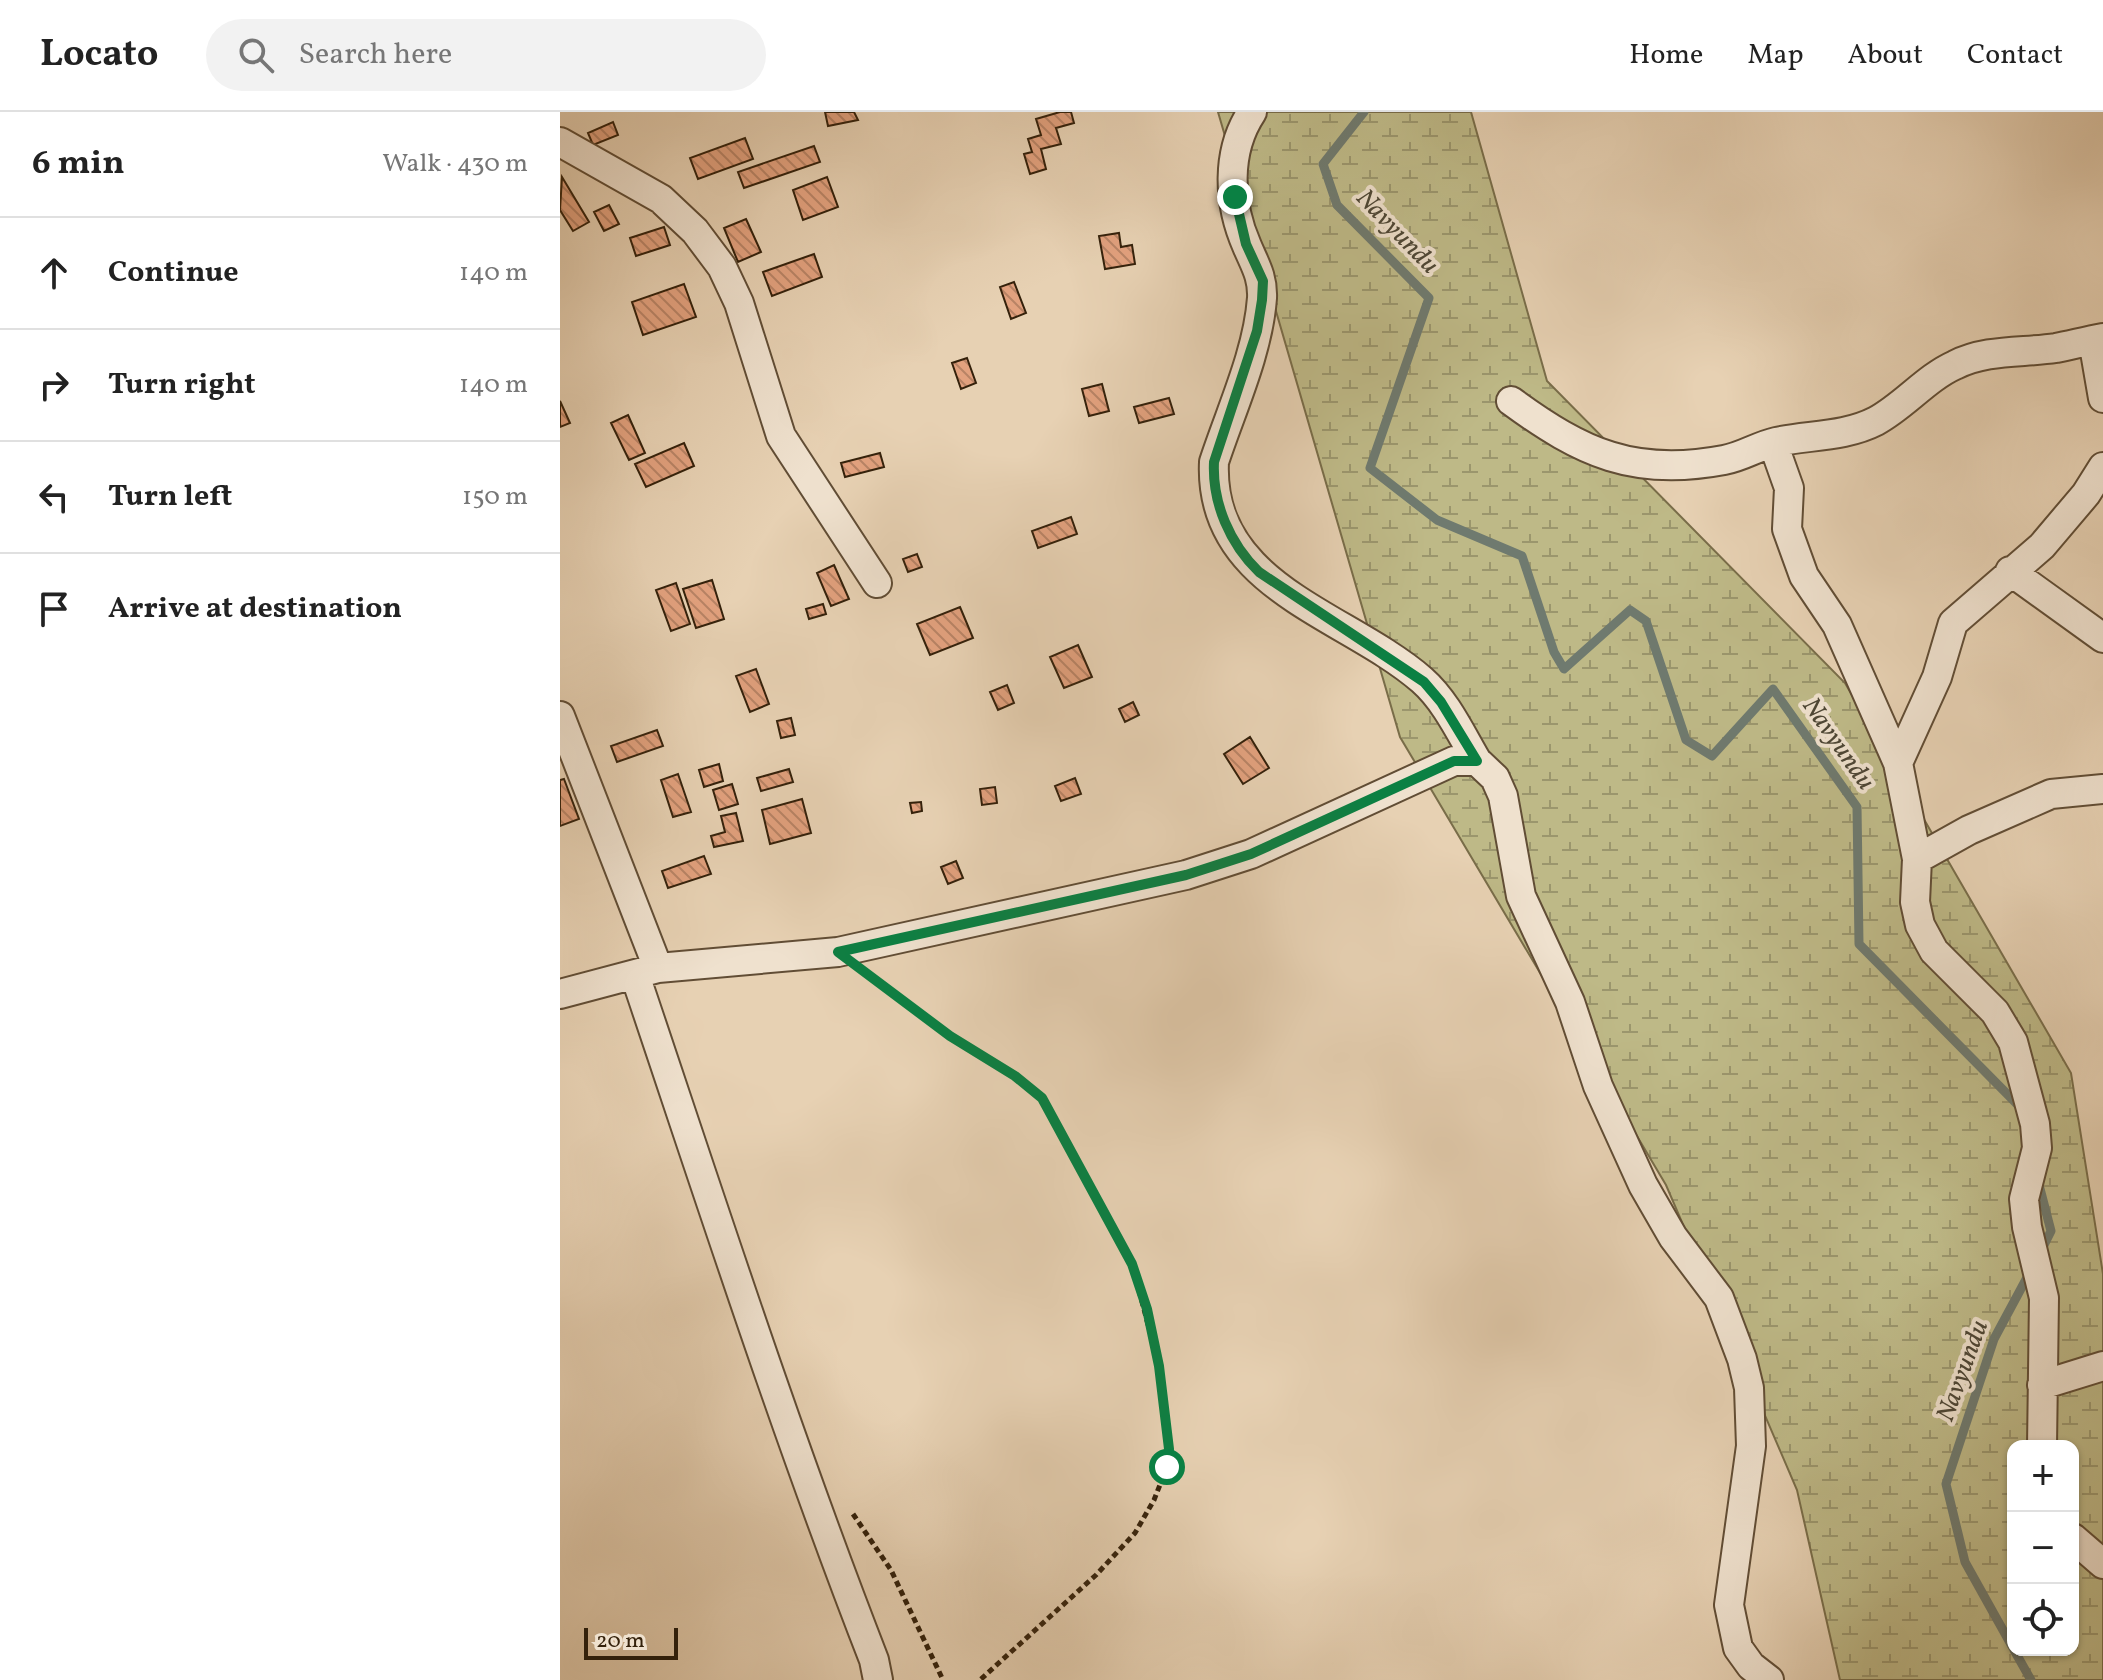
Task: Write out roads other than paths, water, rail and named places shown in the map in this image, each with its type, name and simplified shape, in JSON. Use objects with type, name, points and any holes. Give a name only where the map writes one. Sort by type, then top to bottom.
[{"type":"street","points":[[1252,112],[1240,130],[1233,149],[1232,176],[1246,244],[1263,281],[1262,300],[1257,331],[1214,462],[1213,484],[1217,501],[1241,555],[1259,572],[1340,629],[1424,682],[1441,702],[1477,761],[1487,768],[1503,796],[1521,896],[1570,1002],[1598,1086],[1673,1237],[1719,1298],[1742,1359],[1749,1388],[1751,1446],[1729,1605],[1738,1648],[1751,1666],[1769,1680]]},
{"type":"street","points":[[560,142],[661,199],[695,231],[722,267],[739,303],[781,436],[877,583]]},
{"type":"street","points":[[1511,401],[1560,437],[1590,450],[1645,465],[1727,460],[1773,443],[1854,430],[1878,420],[1954,365],[1991,353],[2055,348],[2098,339],[2103,398]]},
{"type":"street","points":[[1773,443],[1789,488],[1787,529],[1804,576],[1837,625],[1898,763],[1917,859],[1915,902],[1920,925],[1934,951],[1995,1012],[2013,1042],[2035,1124],[2037,1148],[2024,1199],[2044,1298],[2042,1440]]},
{"type":"street","points":[[1898,763],[1937,677],[1953,623],[2042,546],[2086,494],[2103,467]]},
{"type":"street","points":[[2010,571],[2103,638]]},
{"type":"street","points":[[562,725],[646,971],[789,1434],[874,1660],[878,1680]]},
{"type":"street","points":[[560,994],[646,971],[838,952],[1186,875],[1251,854],[1454,761],[1477,761]]},
{"type":"street","points":[[1917,859],[1969,830],[2051,794],[2103,789]]},
{"type":"street","points":[[2042,1385],[2103,1366]]},
{"type":"street","points":[[2079,1543],[2103,1564]]},
{"type":"waterway","name":"Navyundu","points":[[1364,112],[1323,164],[1337,205],[1429,298],[1370,468],[1437,520],[1522,556],[1554,652],[1564,669],[1630,610],[1646,621],[1686,740],[1712,756],[1773,689],[1857,807],[1859,944],[2018,1105]]},
{"type":"waterway","name":"Navyundu","points":[[2038,1181],[2051,1231],[2040,1253]]},
{"type":"waterway","name":"Navyundu","points":[[2007,1637],[1965,1562],[1946,1484],[1994,1339],[2031,1270]]},
{"type":"waterway","name":"Navyundu","points":[[2017,1656],[2031,1680]]}]
